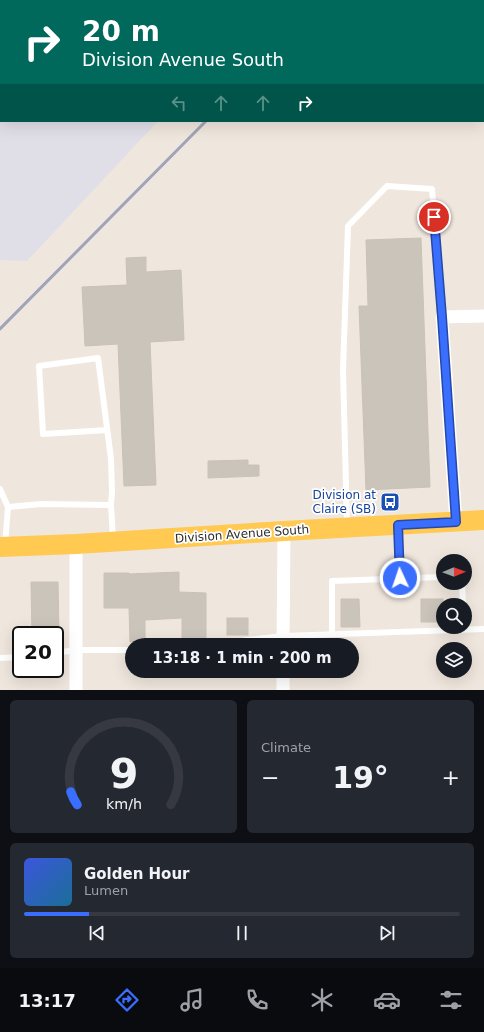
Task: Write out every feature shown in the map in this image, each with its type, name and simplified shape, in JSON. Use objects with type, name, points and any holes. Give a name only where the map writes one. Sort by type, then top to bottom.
[{"type":"main road","name":"Division Avenue South","points":[[3,547],[484,520]]},
{"type":"street","points":[[456,522],[442,317],[484,316]]},
{"type":"street","points":[[283,638],[284,531]]},
{"type":"street","points":[[76,544],[76,690]]},
{"type":"street","points":[[283,678],[283,690]]},
{"type":"lane","points":[[347,528],[344,370],[348,226],[387,186],[432,189],[442,317]]},
{"type":"lane","points":[[107,430],[43,434],[39,366],[98,358],[111,459],[112,491],[110,505],[113,542]]},
{"type":"lane","points":[[0,489],[8,507],[3,547]]},
{"type":"lane","points":[[8,507],[41,504],[110,505]]},
{"type":"lane","points":[[398,525],[400,578]]},
{"type":"lane","points":[[332,634],[332,580],[436,577]]},
{"type":"lane","points":[[472,628],[484,629]]},
{"type":"lane","points":[[299,638],[332,634],[436,629]]},
{"type":"lane","points":[[64,652],[76,650],[125,650]]},
{"type":"lane","points":[[0,658],[12,657]]},
{"type":"shaded area","points":[[0,122],[157,122],[27,261],[0,260]]},
{"type":"building","points":[[421,238],[430,487],[366,490],[359,306],[368,306],[366,240]]},
{"type":"building","points":[[146,257],[146,272],[181,270],[184,340],[150,342],[156,485],[124,486],[118,344],[85,346],[82,287],[127,285],[126,258]]},
{"type":"building","points":[[248,460],[248,465],[259,465],[259,476],[208,478],[208,461]]},
{"type":"building","points":[[179,572],[179,592],[206,593],[206,638],[182,638],[182,618],[145,620],[145,638],[130,638],[129,608],[104,608],[104,573],[129,574]]},
{"type":"building","points":[[31,582],[58,582],[59,626],[32,626]]},
{"type":"building","points":[[341,599],[359,599],[360,627],[341,627]]},
{"type":"building","points":[[421,599],[436,599],[436,622],[421,622]]},
{"type":"building","points":[[227,618],[248,618],[248,635],[227,635]]},
{"type":"railway","points":[[0,329],[205,122]]},
{"type":"place","name":"Division at Claire (SB)","points":[[390,502]]},
{"type":"route","points":[[400,578],[398,525],[456,522],[434,217]]}]
